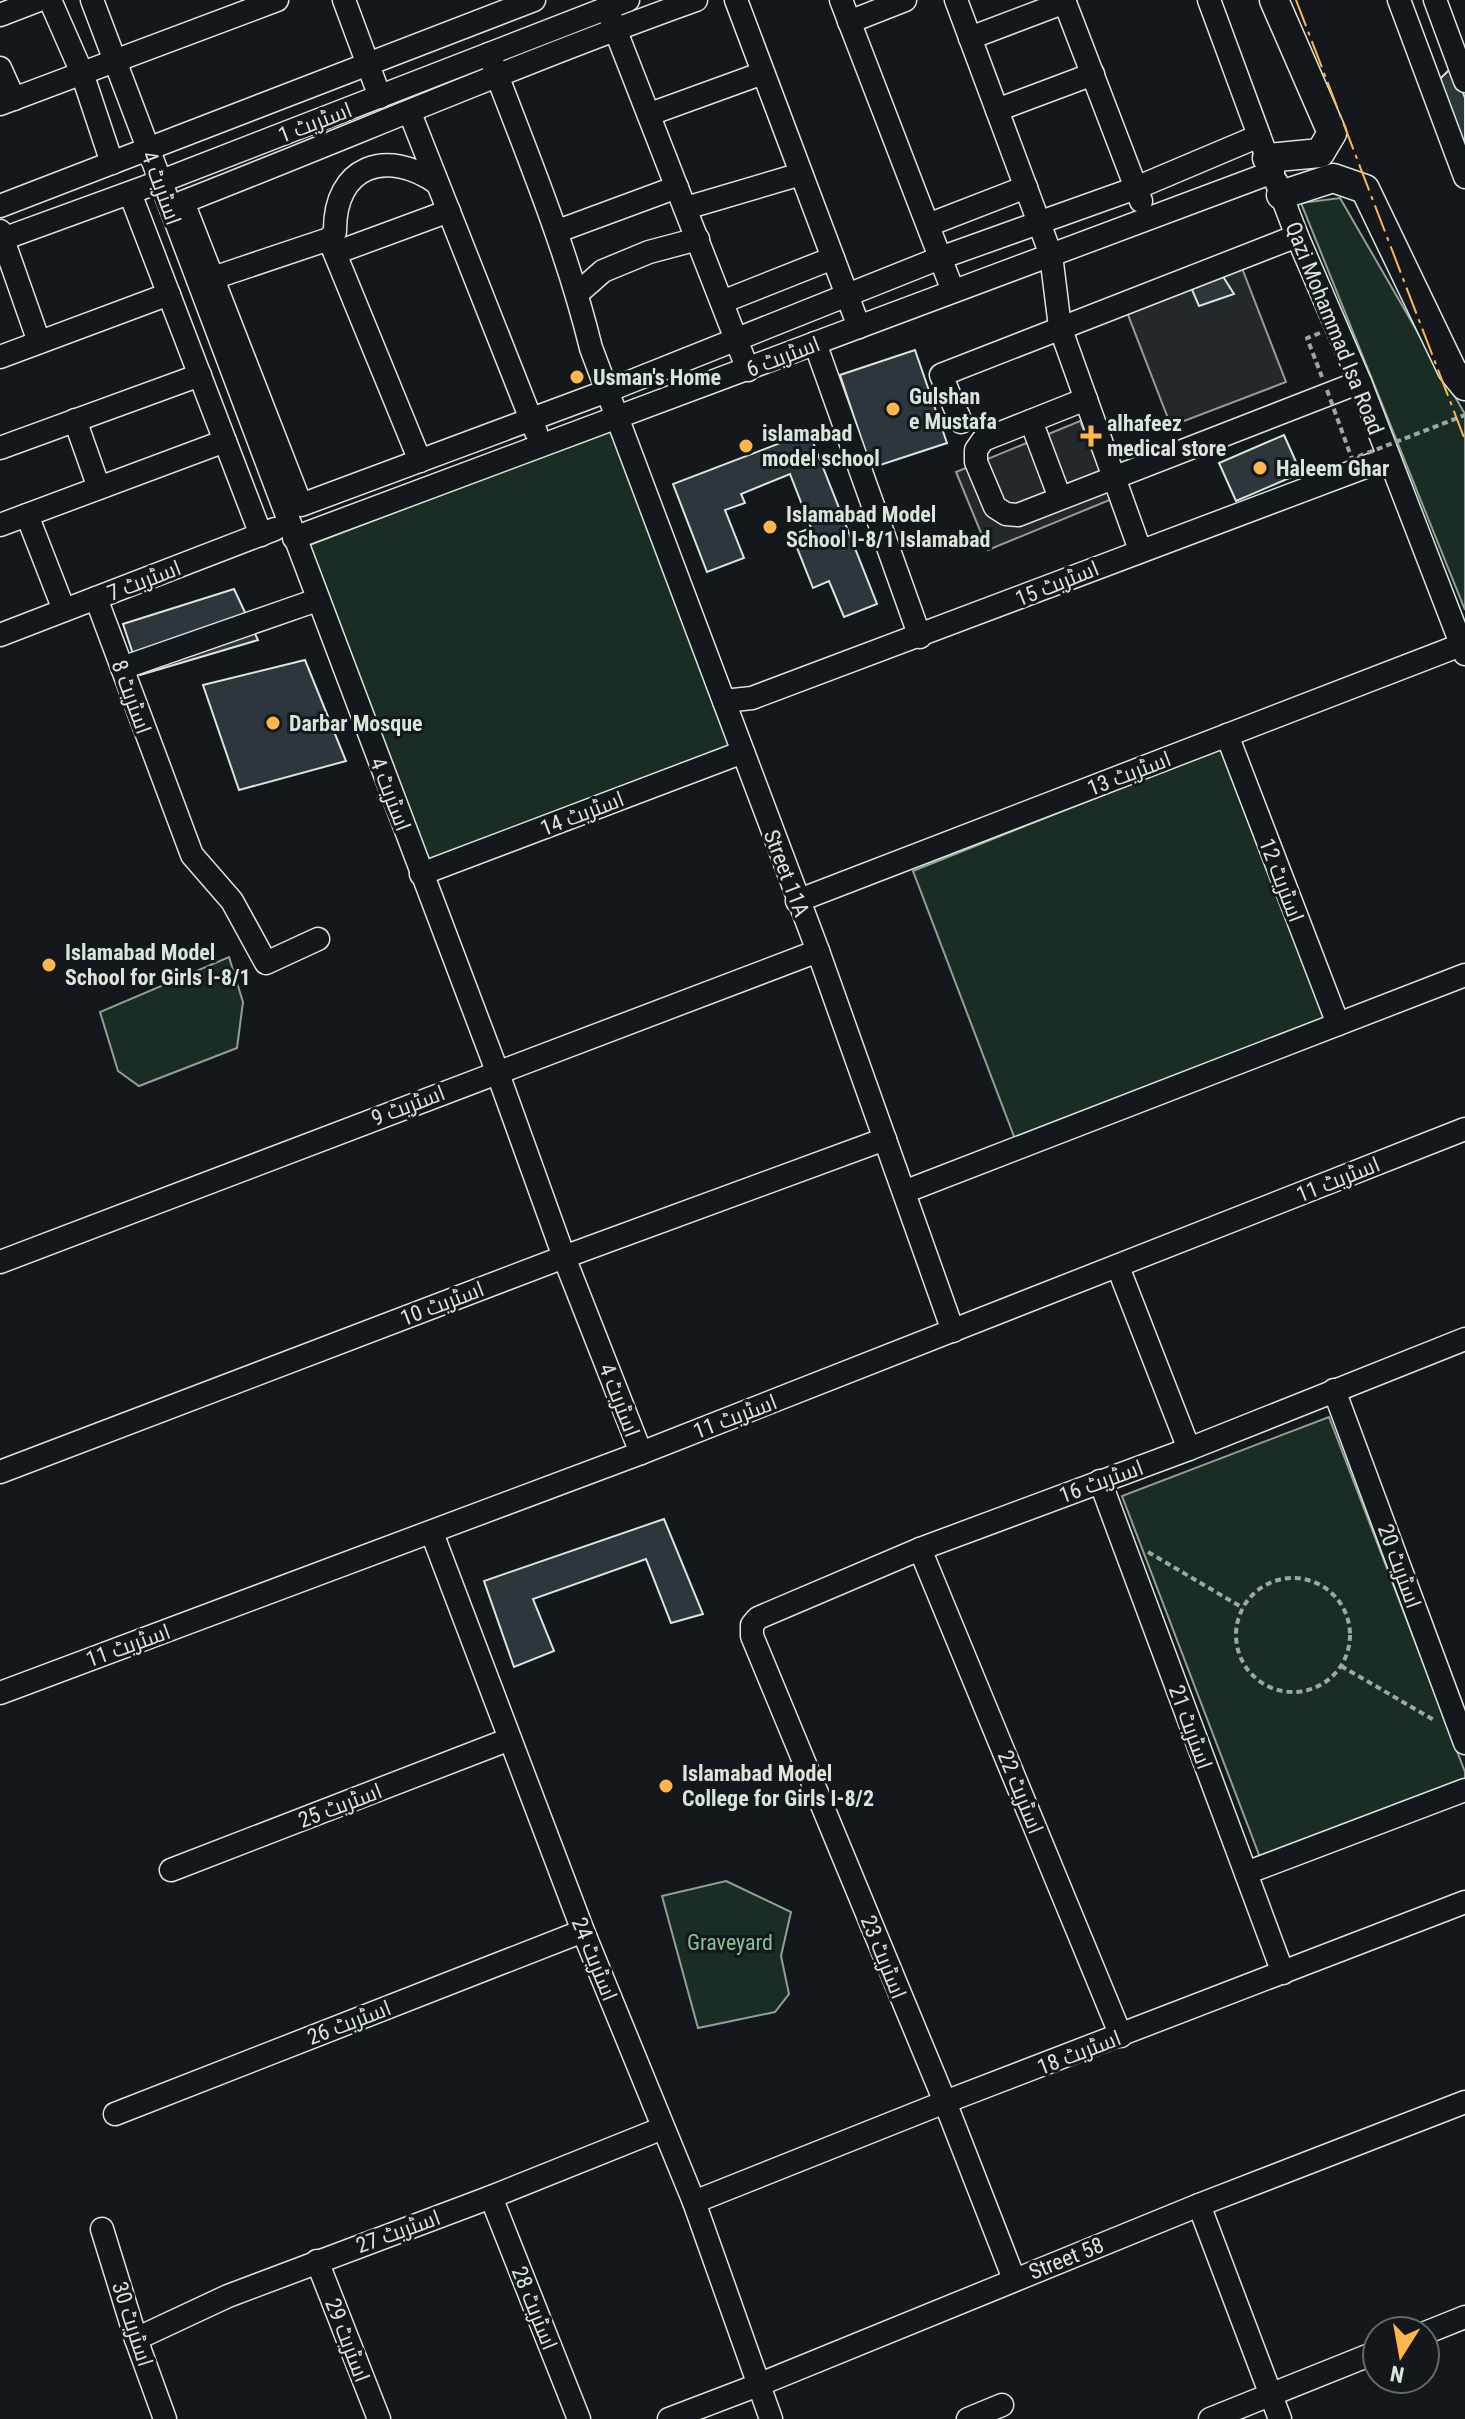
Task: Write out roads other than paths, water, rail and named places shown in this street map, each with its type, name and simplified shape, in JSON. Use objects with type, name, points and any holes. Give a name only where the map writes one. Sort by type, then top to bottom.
[{"type":"main road","points":[[1270,165],[1320,153],[1332,133],[1274,0]]},
{"type":"main road","points":[[1270,165],[1333,178],[1365,189],[1452,370],[1465,386]]},
{"type":"street","points":[[0,15],[39,0]]},
{"type":"street","points":[[50,0],[82,73],[112,163]]},
{"type":"street","name":"اسٹریٹ 4","points":[[92,0],[497,1071],[564,1257],[641,1453]]},
{"type":"street","points":[[0,68],[7,101],[277,0]]},
{"type":"street","points":[[344,0],[380,97]]},
{"type":"street","points":[[0,206],[534,0]]},
{"type":"street","name":"اسٹریٹ 1","points":[[1,237],[130,193],[380,97],[492,64],[605,4],[628,0]]},
{"type":"street","points":[[696,0],[617,29],[492,64],[410,113],[183,202],[301,505],[607,391],[1038,221],[1136,188],[1270,165]]},
{"type":"street","points":[[736,0],[859,327]]},
{"type":"street","points":[[841,0],[953,291]]},
{"type":"street","points":[[849,22],[905,0]]},
{"type":"street","points":[[956,0],[1051,255],[1060,327],[1140,550]]},
{"type":"street","name":"Qazi Mohammad Isa Road","points":[[1209,0],[1297,236],[1360,382],[1463,650]]},
{"type":"street","points":[[1399,0],[1465,177]]},
{"type":"street","points":[[1435,0],[1465,81]]},
{"type":"street","points":[[970,38],[1065,1],[1147,219]]},
{"type":"street","points":[[605,4],[748,370]]},
{"type":"street","name":"Street 11A","points":[[492,64],[558,231],[578,293],[591,348],[818,951],[953,1331]]},
{"type":"street","points":[[650,114],[763,73]]},
{"type":"street","points":[[997,110],[1093,74]]},
{"type":"street","points":[[410,113],[542,446]]},
{"type":"street","points":[[420,461],[332,246],[335,212],[344,188],[352,177],[367,168],[398,165],[420,171],[437,183]]},
{"type":"street","name":"اسٹریٹ 6","points":[[291,531],[542,446],[748,370],[1147,219],[1270,165]]},
{"type":"street","points":[[558,231],[682,198],[801,174]]},
{"type":"street","points":[[928,225],[1026,187]]},
{"type":"street","points":[[130,193],[261,535]]},
{"type":"street","points":[[213,278],[449,211]]},
{"type":"street","points":[[961,422],[941,375],[1297,236]]},
{"type":"street","points":[[1,237],[39,342]]},
{"type":"street","points":[[578,293],[603,271],[649,252],[698,239]]},
{"type":"street","points":[[722,302],[833,258]]},
{"type":"street","points":[[0,357],[169,294]]},
{"type":"street","points":[[815,343],[920,637]]},
{"type":"street","points":[[0,448],[200,375]]},
{"type":"street","points":[[1086,399],[983,440],[976,450],[976,462],[995,507],[1006,514],[1018,515],[1360,382]]},
{"type":"street","points":[[75,420],[99,488]]},
{"type":"street","points":[[1031,421],[1060,498]]},
{"type":"street","points":[[0,525],[225,441]]},
{"type":"street","name":"اسٹریٹ 15","points":[[724,701],[752,698],[920,637],[1140,550],[1389,458]]},
{"type":"street","points":[[27,515],[64,610]]},
{"type":"street","name":"اسٹریٹ 7","points":[[0,635],[261,535],[291,531]]},
{"type":"street","name":"اسٹریٹ 8","points":[[96,598],[192,855],[232,901],[266,963],[318,939]]},
{"type":"street","points":[[122,668],[317,600]]},
{"type":"street","name":"اسٹریٹ 13","points":[[797,901],[1227,735],[1463,650]]},
{"type":"street","name":"اسٹریٹ 12","points":[[1227,735],[1338,1024]]},
{"type":"street","name":"اسٹریٹ 14","points":[[421,874],[743,752]]},
{"type":"street","name":"اسٹریٹ 9","points":[[0,1262],[818,951]]},
{"type":"street","points":[[904,1192],[1465,975]]},
{"type":"street","name":"اسٹریٹ 11","points":[[0,1693],[641,1453],[1465,1129]]},
{"type":"street","name":"اسٹریٹ 10","points":[[0,1472],[564,1257],[885,1139]]},
{"type":"street","points":[[1118,1267],[1189,1449]]},
{"type":"street","name":"اسٹریٹ 16","points":[[752,1636],[752,1625],[758,1618],[920,1549],[1189,1449],[1465,1339]]},
{"type":"street","name":"اسٹریٹ 20","points":[[1334,1390],[1464,1740]]},
{"type":"street","name":"اسٹریٹ 21","points":[[1100,1481],[1283,1973]]},
{"type":"street","name":"اسٹریٹ 24","points":[[432,1533],[583,1931],[694,2202],[771,2419]]},
{"type":"street","name":"اسٹریٹ 22","points":[[920,1549],[1121,2036]]},
{"type":"street","name":"اسٹریٹ 23","points":[[752,1636],[945,2102],[1014,2279]]},
{"type":"street","name":"اسٹریٹ 25","points":[[171,1870],[510,1739]]},
{"type":"street","points":[[1246,1873],[1465,1790]]},
{"type":"street","name":"اسٹریٹ 18","points":[[694,2202],[1465,1902]]},
{"type":"street","name":"اسٹریٹ 26","points":[[115,2114],[583,1931]]},
{"type":"street","name":"Street 58","points":[[669,2419],[1199,2205],[1465,2102]]},
{"type":"street","name":"اسٹریٹ 27","points":[[136,2339],[228,2296],[663,2128]]},
{"type":"street","name":"اسٹریٹ 28","points":[[491,2197],[579,2419]]},
{"type":"street","points":[[1199,2205],[1280,2419]]},
{"type":"street","name":"اسٹریٹ 30","points":[[102,2229],[165,2419]]},
{"type":"street","name":"اسٹریٹ 29","points":[[317,2261],[379,2419]]},
{"type":"street","points":[[1441,2327],[1465,2317]]},
{"type":"street","points":[[1210,2419],[1361,2358]]},
{"type":"street","points":[[968,2419],[1002,2405]]},
{"type":"place","name":"Usman's Home","points":[[577,377]]},
{"type":"place","name":"Gulshan e Mustafa","points":[[893,409]]},
{"type":"place","name":"alhafeez medical store","points":[[1091,436]]},
{"type":"place","name":"islamabad model school","points":[[746,446]]},
{"type":"place","name":"Haleem Ghar","points":[[1260,468]]},
{"type":"place","name":"Islamabad Model School I-8/1 Islamabad","points":[[770,527]]},
{"type":"place","name":"Darbar Mosque","points":[[273,723]]},
{"type":"place","name":"Islamabad Model School for Girls I-8/1","points":[[49,965]]},
{"type":"place","name":"Islamabad Model College for Girls I-8/2","points":[[666,1786]]},
{"type":"park label","name":"Graveyard","points":[[730,1942]]}]
